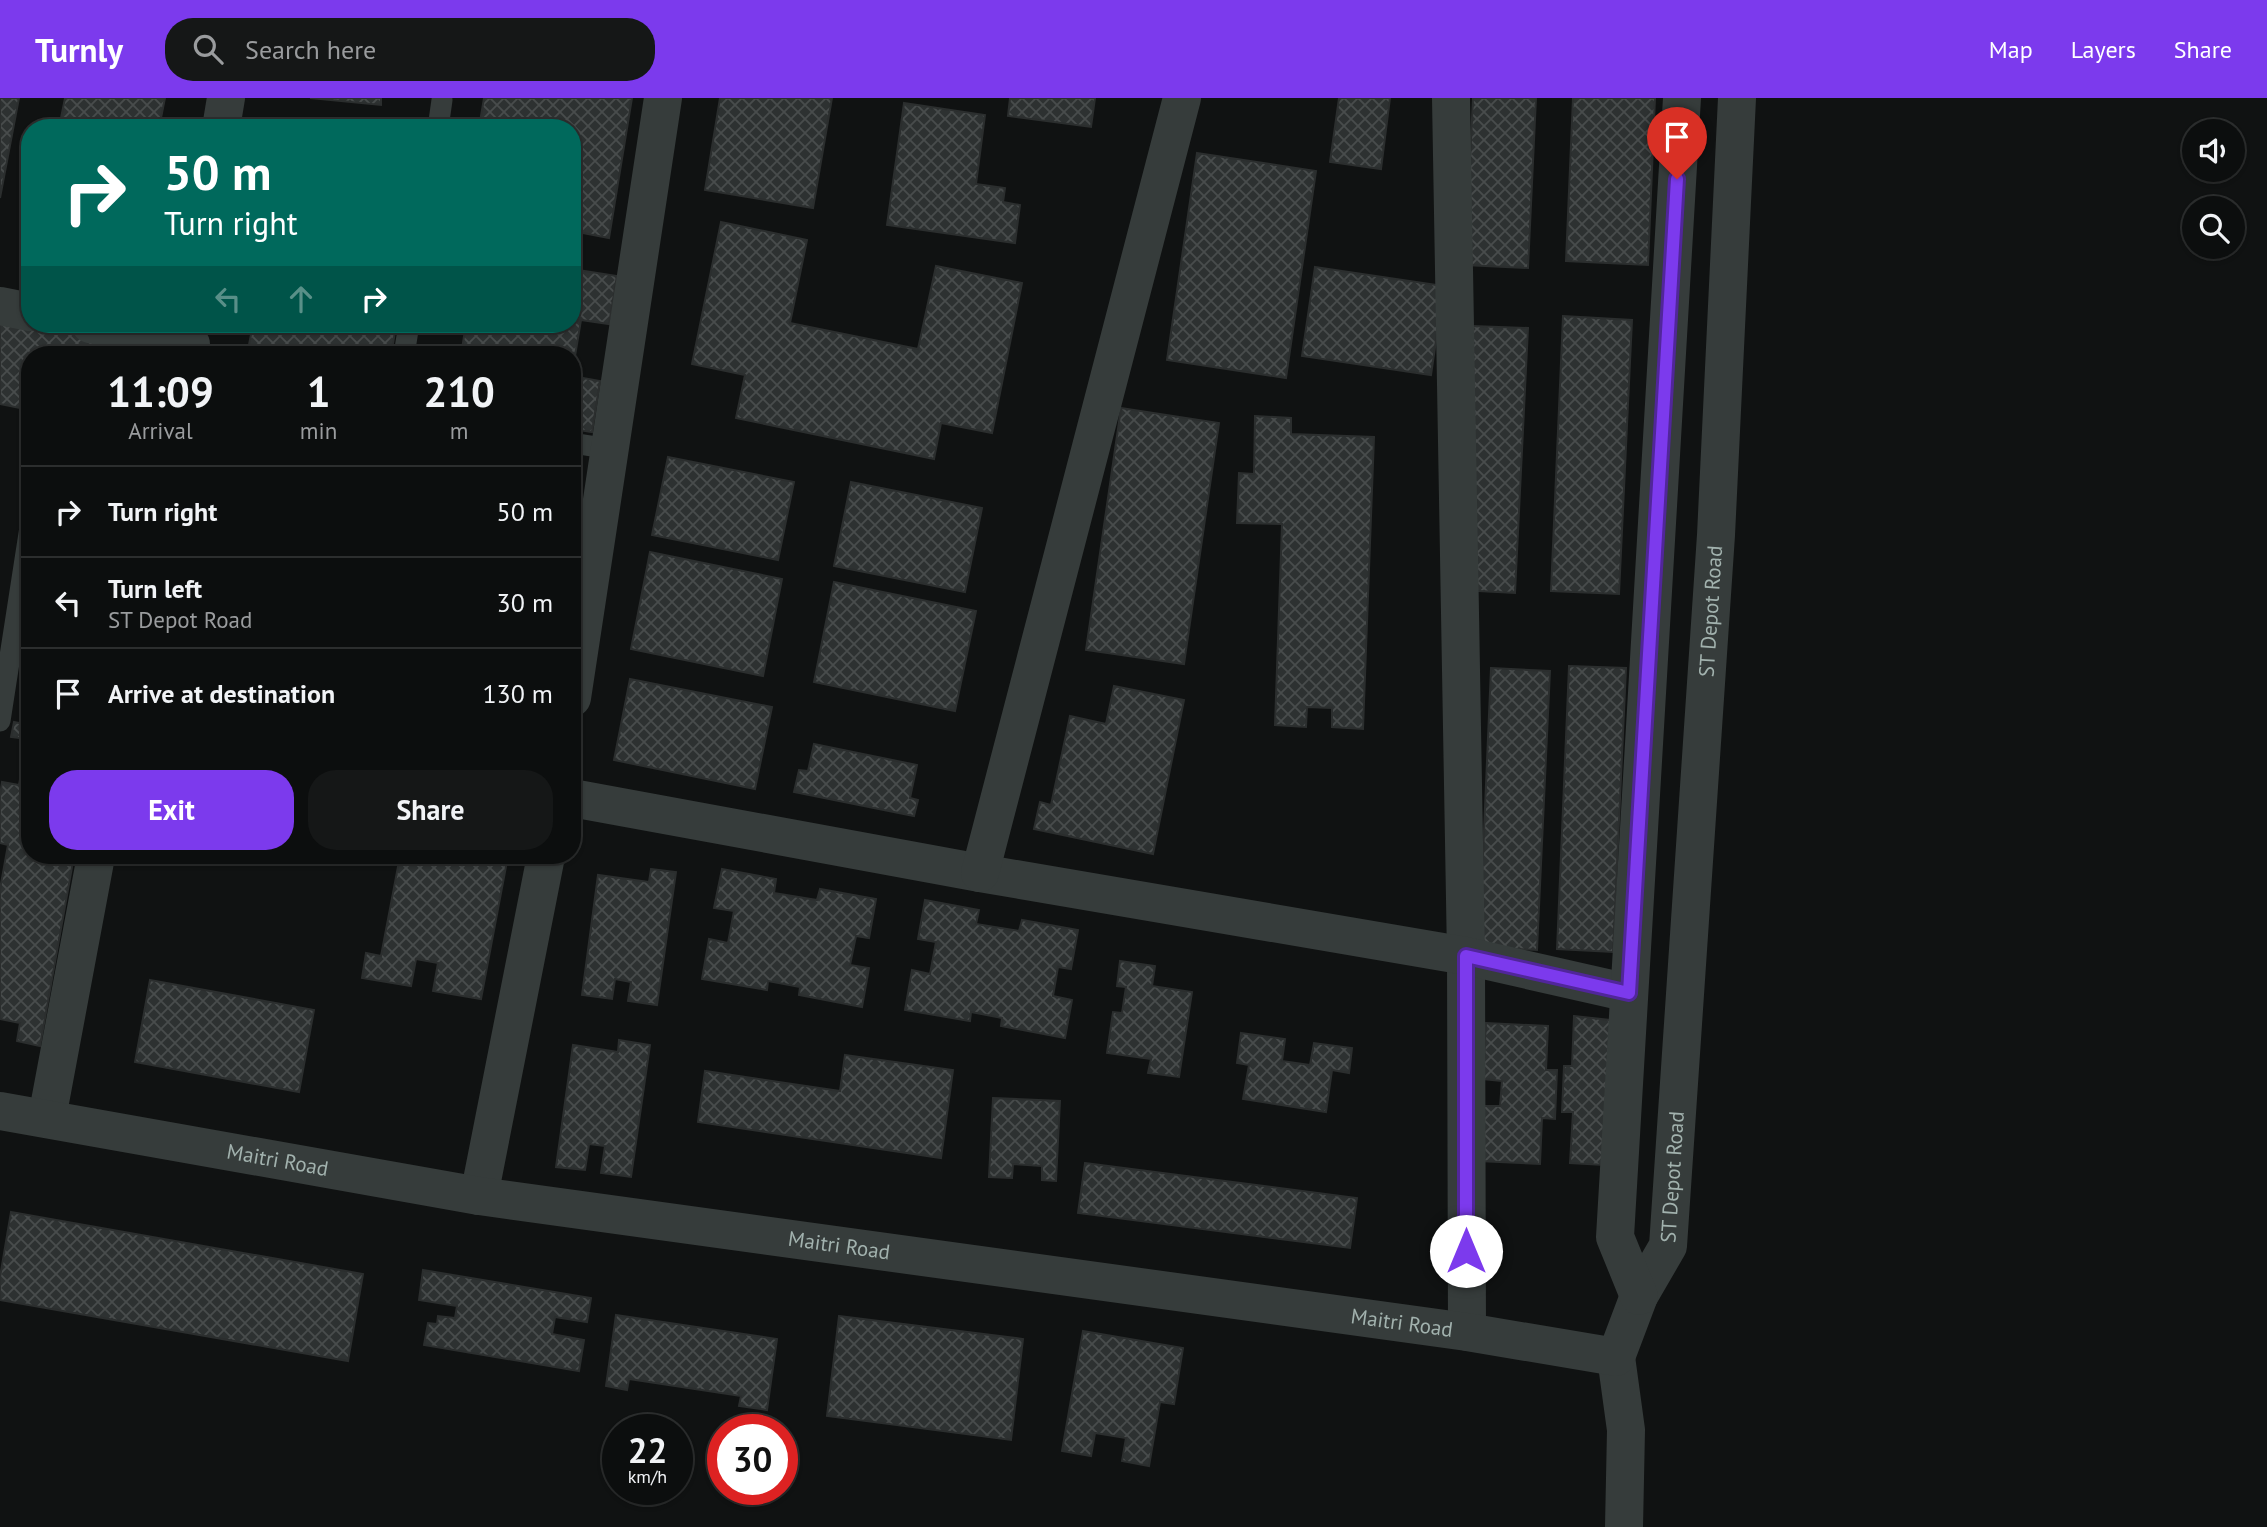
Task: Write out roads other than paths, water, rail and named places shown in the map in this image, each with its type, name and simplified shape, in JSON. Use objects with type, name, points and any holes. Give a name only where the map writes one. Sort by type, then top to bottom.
[{"type":"street","points":[[223,119],[226,98]]},
{"type":"street","points":[[581,639],[663,98]]},
{"type":"street","points":[[980,873],[1182,98]]},
{"type":"street","points":[[1451,98],[1466,956],[1467,1332]]},
{"type":"street","points":[[1623,1527],[1626,1430],[1615,1357],[1639,1296],[1615,1237],[1682,98]]},
{"type":"street","name":"ST Depot Road","points":[[1639,1296],[1668,1246],[1716,535],[1737,98]]},
{"type":"street","points":[[0,306],[21,310]]},
{"type":"street","points":[[144,333],[192,341]]},
{"type":"street","points":[[581,800],[980,873],[1466,956],[1629,993]]},
{"type":"street","points":[[47,1118],[95,864]]},
{"type":"street","points":[[479,1196],[544,864]]},
{"type":"street","name":"Maitri Road","points":[[0,1111],[479,1196],[1467,1332],[1615,1357]]},
{"type":"lane","points":[[439,119],[442,100]]},
{"type":"lane","points":[[581,444],[610,449]]},
{"type":"lane","points":[[0,721],[21,585]]}]
